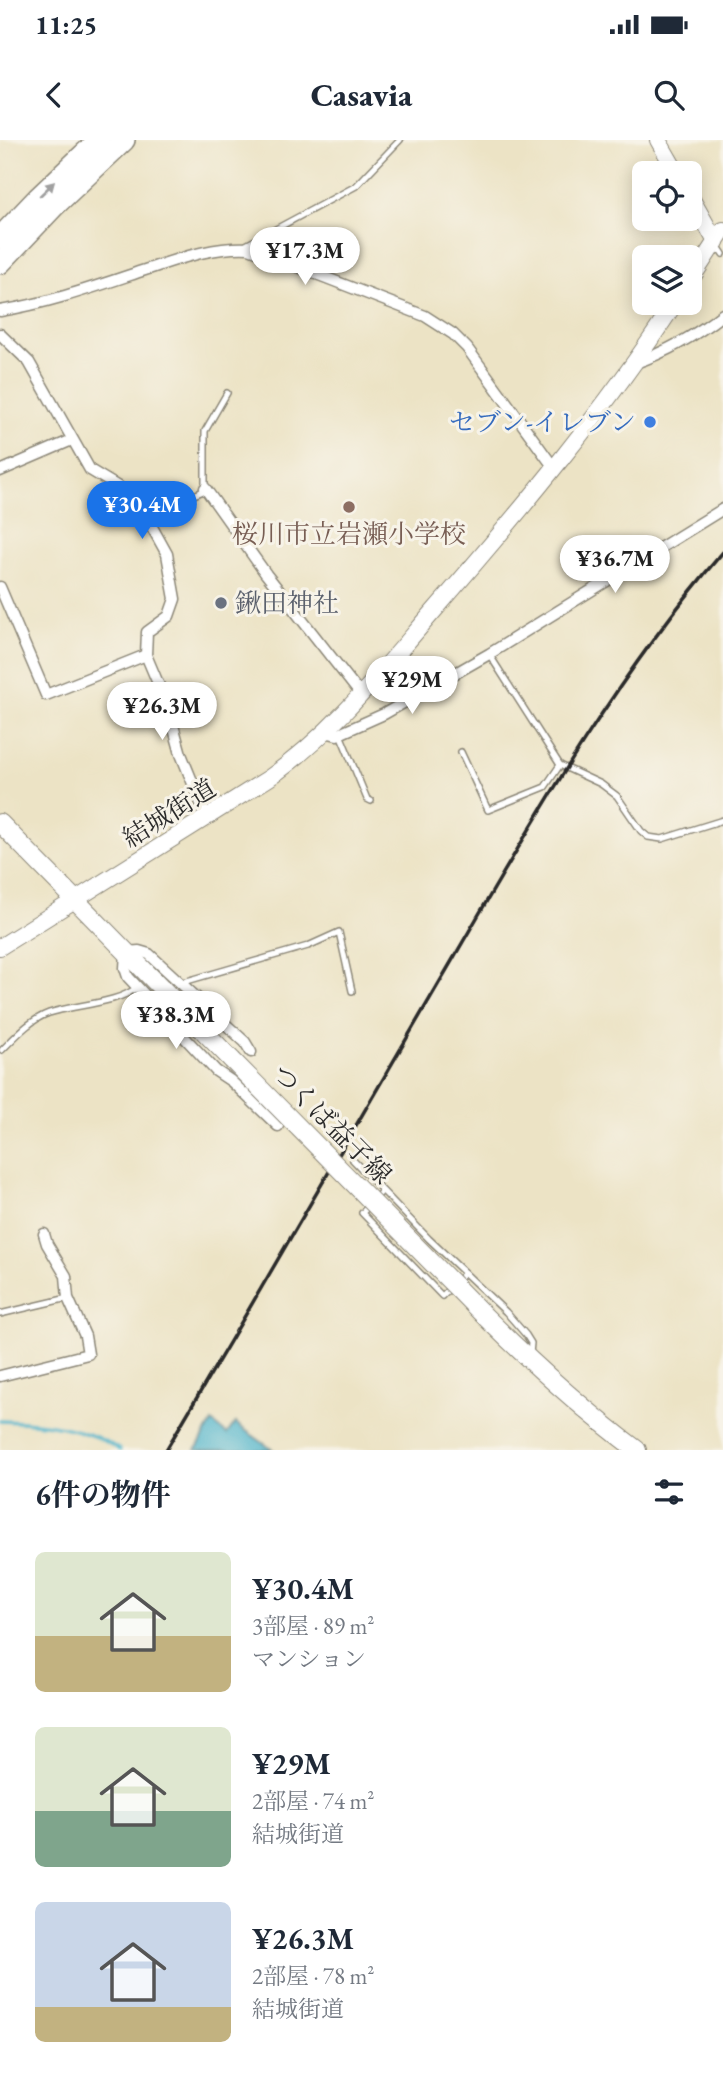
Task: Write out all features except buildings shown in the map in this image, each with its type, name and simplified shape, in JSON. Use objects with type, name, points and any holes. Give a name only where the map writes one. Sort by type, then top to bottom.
[{"type":"highway","points":[[0,238],[99,140]]},
{"type":"highway","points":[[0,263],[54,206],[124,140]]},
{"type":"main road","name":"つくば益子線","points":[[0,823],[232,1060],[461,1281],[529,1359],[637,1450]]},
{"type":"street","points":[[658,140],[670,161]]},
{"type":"street","points":[[702,214],[720,242],[702,265]]},
{"type":"street","points":[[0,311],[37,305],[204,251],[249,248],[425,316],[453,334],[467,348],[555,469]]},
{"type":"street","points":[[635,363],[659,355],[723,314]]},
{"type":"street","name":"結城街道","points":[[0,947],[207,818],[332,733],[360,695],[555,469],[635,363],[667,315]]},
{"type":"street","points":[[0,334],[29,362],[90,470],[125,491],[167,554],[175,599],[169,616],[147,632],[146,655],[207,818]]},
{"type":"street","points":[[0,471],[72,440]]},
{"type":"street","points":[[205,488],[266,574],[360,695]]},
{"type":"street","points":[[332,733],[384,714],[489,653],[723,509]]},
{"type":"street","points":[[0,587],[46,695],[146,655]]},
{"type":"street","points":[[251,1052],[244,1042],[149,954],[139,951],[126,952],[125,972],[137,987],[216,1071],[278,1126]]},
{"type":"street","points":[[0,1376],[88,1354],[85,1336],[68,1298],[66,1276],[44,1234]]},
{"type":"lane","points":[[241,248],[356,186],[400,140]]},
{"type":"lane","points":[[144,516],[205,488],[205,431],[227,393]]},
{"type":"lane","points":[[489,653],[560,765],[601,784],[617,796],[648,837],[662,839],[723,820]]},
{"type":"lane","points":[[332,733],[367,799],[371,801]]},
{"type":"lane","points":[[461,752],[488,810],[545,786],[560,765]]},
{"type":"lane","points":[[180,983],[307,946],[339,932],[352,992]]},
{"type":"lane","points":[[2,1050],[22,1030],[48,1014],[124,995],[137,987]]},
{"type":"lane","points":[[226,1078],[251,1052]]},
{"type":"lane","points":[[353,1160],[429,1239],[461,1281],[442,1296],[362,1213],[382,1191]]},
{"type":"lane","points":[[410,1262],[429,1239]]},
{"type":"lane","points":[[0,1314],[68,1298]]},
{"type":"water","points":[[212,1422],[227,1434],[235,1423],[273,1450],[196,1450]]},
{"type":"waterway","points":[[0,1421],[62,1427],[92,1435],[120,1450]]},
{"type":"railway","points":[[166,1450],[546,801],[647,648],[723,552]]},
{"type":"place","name":"セブン-イレブン","points":[[650,422]]},
{"type":"place","name":"桜川市立岩瀬小学校","points":[[349,507]]},
{"type":"place","name":"鍬田神社","points":[[221,603]]}]
